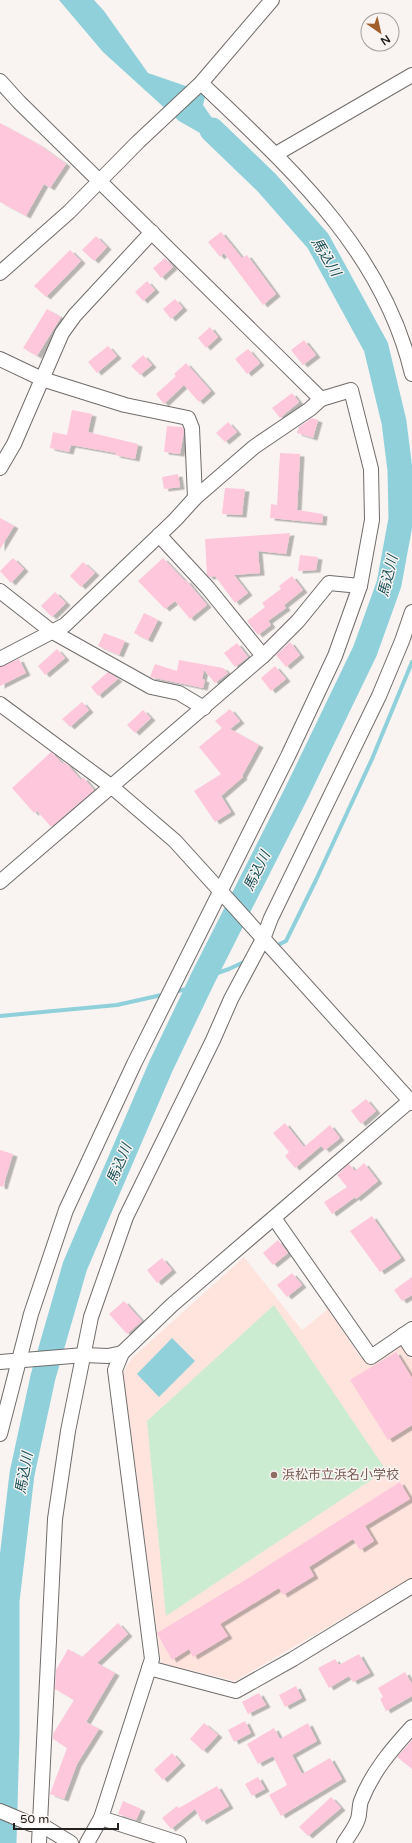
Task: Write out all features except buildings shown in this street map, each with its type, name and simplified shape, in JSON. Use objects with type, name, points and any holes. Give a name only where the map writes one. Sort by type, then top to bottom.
[{"type":"street","points":[[0,273],[69,212],[201,82],[272,0]]},
{"type":"street","points":[[276,154],[412,75]]},
{"type":"street","points":[[0,81],[99,182],[152,232],[321,399]]},
{"type":"street","points":[[201,82],[276,154],[315,195],[337,222],[358,252],[378,287],[399,331],[412,374]]},
{"type":"street","points":[[0,468],[14,444],[62,333],[75,315],[152,232]]},
{"type":"street","points":[[0,359],[42,379],[125,405],[188,418],[192,428],[195,498]]},
{"type":"street","points":[[0,659],[51,631],[65,626],[195,498],[254,448],[310,409],[321,399],[351,390],[371,469],[372,520],[360,586],[335,656],[288,756],[222,893],[134,1064],[66,1210],[31,1314],[0,1434]]},
{"type":"street","points":[[159,535],[208,588],[263,656]]},
{"type":"street","points":[[0,882],[263,656],[298,622],[329,583],[360,586]]},
{"type":"street","points":[[0,591],[51,631],[151,687],[179,693],[204,708]]},
{"type":"street","points":[[39,1843],[35,1824],[55,1519],[68,1432],[91,1317],[126,1217],[379,696],[402,641],[412,612]]},
{"type":"street","points":[[0,704],[112,787],[175,841],[411,1101],[172,1305],[122,1353],[115,1370],[152,1659],[102,1818],[87,1843]]},
{"type":"street","points":[[274,1218],[371,1357],[407,1332],[412,1349]]},
{"type":"street","points":[[0,1362],[84,1355],[108,1356],[122,1353]]},
{"type":"street","points":[[149,1668],[236,1691],[293,1659],[412,1586]]},
{"type":"street","points":[[344,1843],[353,1831],[359,1818],[360,1802],[371,1780],[384,1759],[412,1726]]},
{"type":"street","points":[[0,1811],[35,1824],[71,1843]]},
{"type":"street","points":[[102,1818],[179,1843]]},
{"type":"shaded area","name":"浜松市立浜名小学校","points":[[244,1257],[302,1330],[328,1309],[361,1358],[397,1337],[412,1359],[412,1578],[235,1681],[161,1663],[123,1372],[132,1358]]},
{"type":"green space","points":[[274,1305],[386,1470],[166,1616],[147,1421]]},
{"type":"water","points":[[59,0],[94,0],[104,11],[148,73],[206,93],[203,105],[237,154],[179,121],[103,52]]},
{"type":"water","points":[[172,1338],[195,1361],[159,1397],[137,1374]]},
{"type":"waterway","name":"馬込川","points":[[4,1843],[7,1735],[7,1601],[22,1474],[43,1377],[75,1266],[161,1066],[365,651],[389,584],[401,519],[400,470],[394,422],[376,347],[318,241],[266,182],[212,130]]},
{"type":"waterway","points":[[259,954],[286,941],[372,759],[412,662]]},
{"type":"waterway","points":[[174,992],[191,988],[203,978],[246,961]]},
{"type":"waterway","points":[[0,1016],[117,1005],[166,994]]},
{"type":"place","name":"浜松市立浜名小学校","points":[[274,1475]]}]
